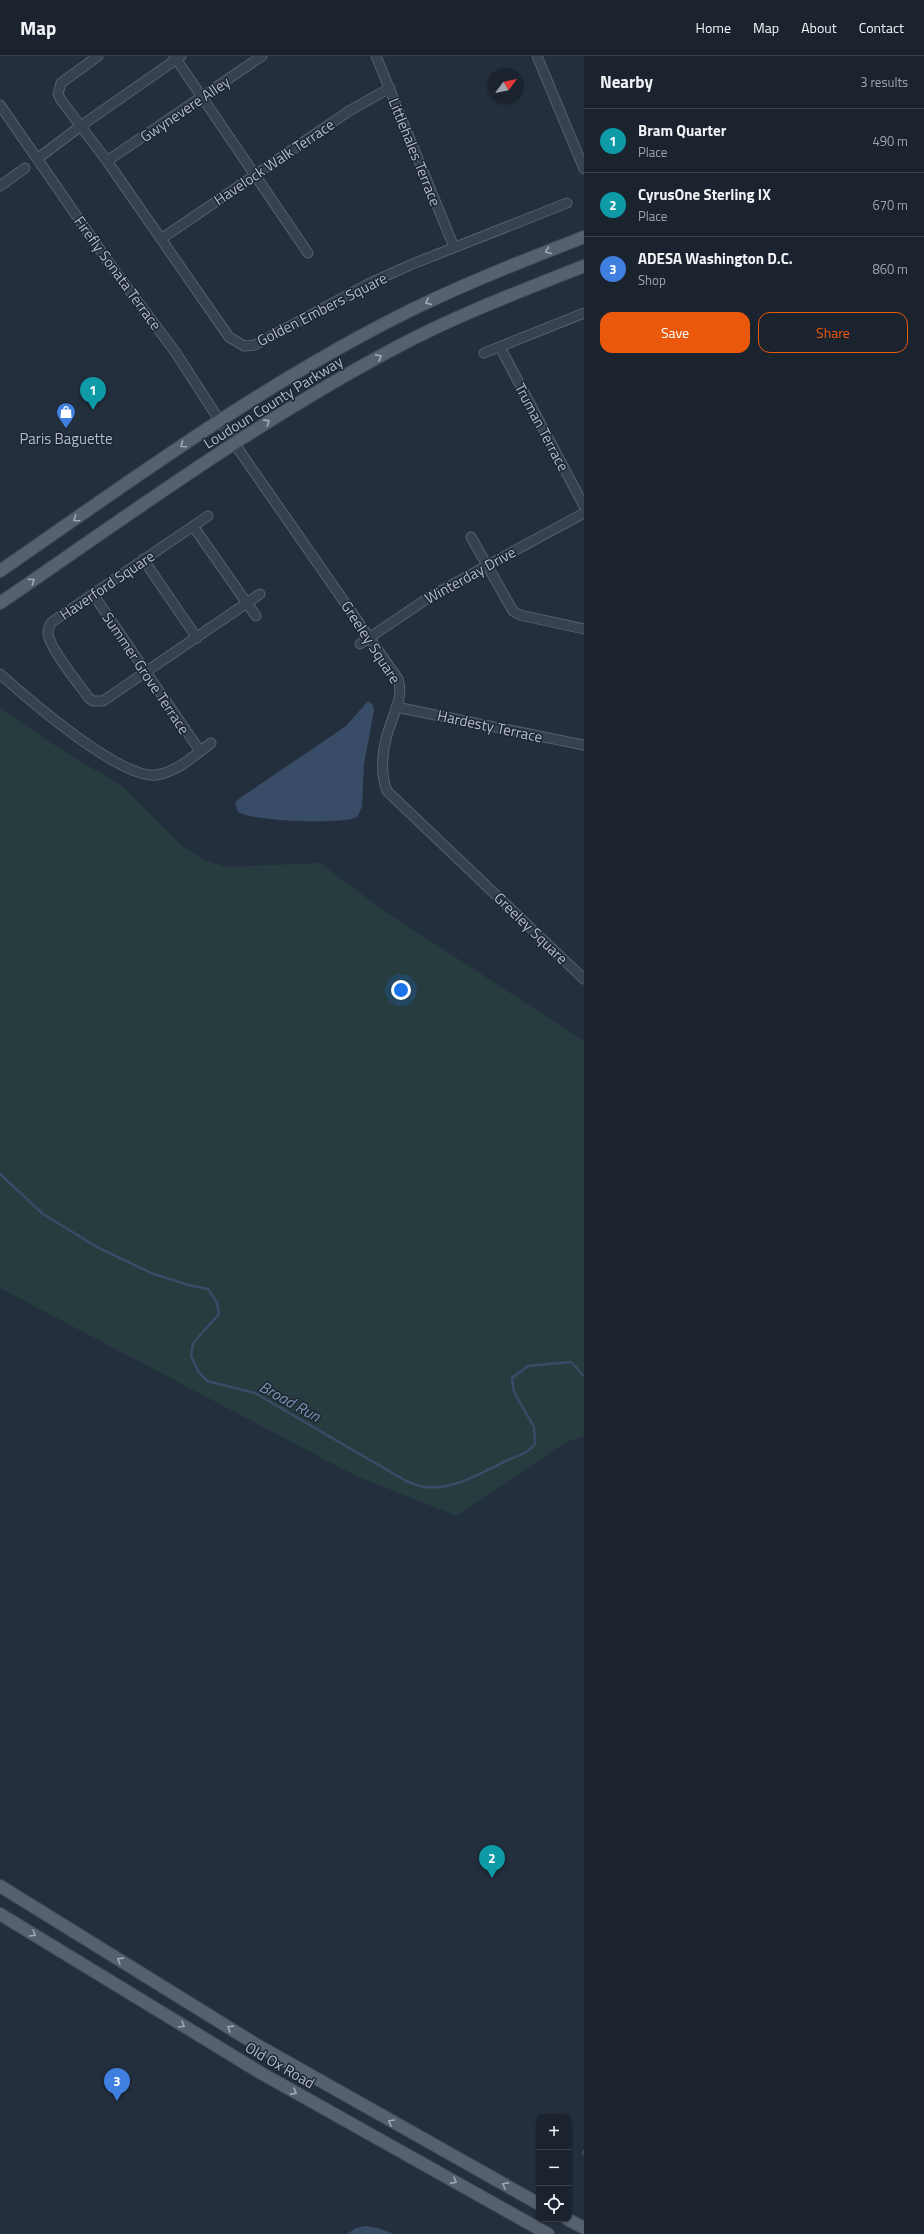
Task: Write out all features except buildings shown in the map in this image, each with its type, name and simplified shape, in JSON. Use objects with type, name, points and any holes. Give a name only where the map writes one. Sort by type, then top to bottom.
[{"type":"main road","name":"Loudoun County Parkway","points":[[0,571],[219,420],[300,371],[410,311],[497,272],[584,237]]},
{"type":"main road","name":"Loudoun County Parkway","points":[[0,604],[234,443],[299,402],[398,346],[509,296],[584,266]]},
{"type":"main road","name":"Old Ox Road","points":[[0,1886],[258,2045],[536,2202]]},
{"type":"main road","name":"Old Ox Road","points":[[0,1914],[261,2073],[548,2234]]},
{"type":"main road","points":[[572,2222],[584,2228]]},
{"type":"street","name":"Golden Embers Square","points":[[98,56],[66,78],[59,87],[58,94],[61,100],[82,125],[229,337],[244,346],[255,345],[368,284],[454,247],[567,203]]},
{"type":"street","name":"Gwynevere Alley","points":[[107,161],[262,56]]},
{"type":"street","name":"Littlehales Terrace","points":[[376,56],[454,247]]},
{"type":"street","points":[[537,56],[584,169]]},
{"type":"street","points":[[38,159],[82,125],[177,57],[202,97],[308,253]]},
{"type":"street","name":"Havelock Walk Terrace","points":[[161,239],[349,111],[390,88]]},
{"type":"street","name":"Firefly Sonata Terrace","points":[[0,105],[112,267],[176,353],[234,443]]},
{"type":"street","points":[[0,186],[25,168]]},
{"type":"street","points":[[484,353],[584,313]]},
{"type":"street","name":"Truman Terrace","points":[[500,347],[584,506]]},
{"type":"street","name":"Greeley Square","points":[[234,443],[398,679],[401,686],[386,739],[384,752],[384,782],[388,791],[584,979]]},
{"type":"street","name":"Winterday Drive","points":[[360,644],[431,596],[584,513]]},
{"type":"street","name":"Haverford Square","points":[[208,516],[52,622],[49,627],[48,634],[52,645],[82,690],[93,701],[103,701],[260,594]]},
{"type":"street","points":[[193,526],[256,616]]},
{"type":"street","points":[[471,537],[513,611],[520,615],[584,629]]},
{"type":"street","points":[[143,560],[197,638]]},
{"type":"street","name":"Summer Grove Terrace","points":[[92,594],[200,751]]},
{"type":"street","points":[[0,674],[68,732],[140,772],[156,775],[173,770],[211,743]]},
{"type":"street","name":"Hardesty Terrace","points":[[396,707],[584,745]]},
{"type":"green space","points":[[0,708],[57,747],[122,786],[184,847],[207,861],[227,867],[320,863],[386,912],[584,1041],[584,1436],[566,1442],[457,1516],[354,1475],[0,1288]]},
{"type":"water","points":[[368,701],[373,705],[374,710],[364,764],[362,807],[357,817],[334,821],[297,821],[260,818],[238,812],[235,803],[240,798],[346,726]]},
{"type":"water","points":[[365,2226],[378,2228],[394,2234],[347,2234],[356,2228]]},
{"type":"waterway","name":"Broad Run","points":[[0,1174],[43,1214],[97,1247],[151,1273],[188,1285],[208,1289],[217,1303],[219,1314],[193,1343],[191,1356],[198,1371],[207,1381],[255,1393],[406,1481],[416,1485],[424,1487],[447,1486],[467,1480],[521,1455],[535,1444],[534,1427],[514,1392],[512,1378],[528,1366],[571,1362],[584,1376]]},
{"type":"place","name":"Bram Quarter","points":[[93,410]]},
{"type":"place","name":"Paris Baguette","points":[[66,429]]},
{"type":"place","name":"CyrusOne Sterling IX","points":[[492,1878]]},
{"type":"place","name":"ADESA Washington D.C.","points":[[117,2101]]}]
